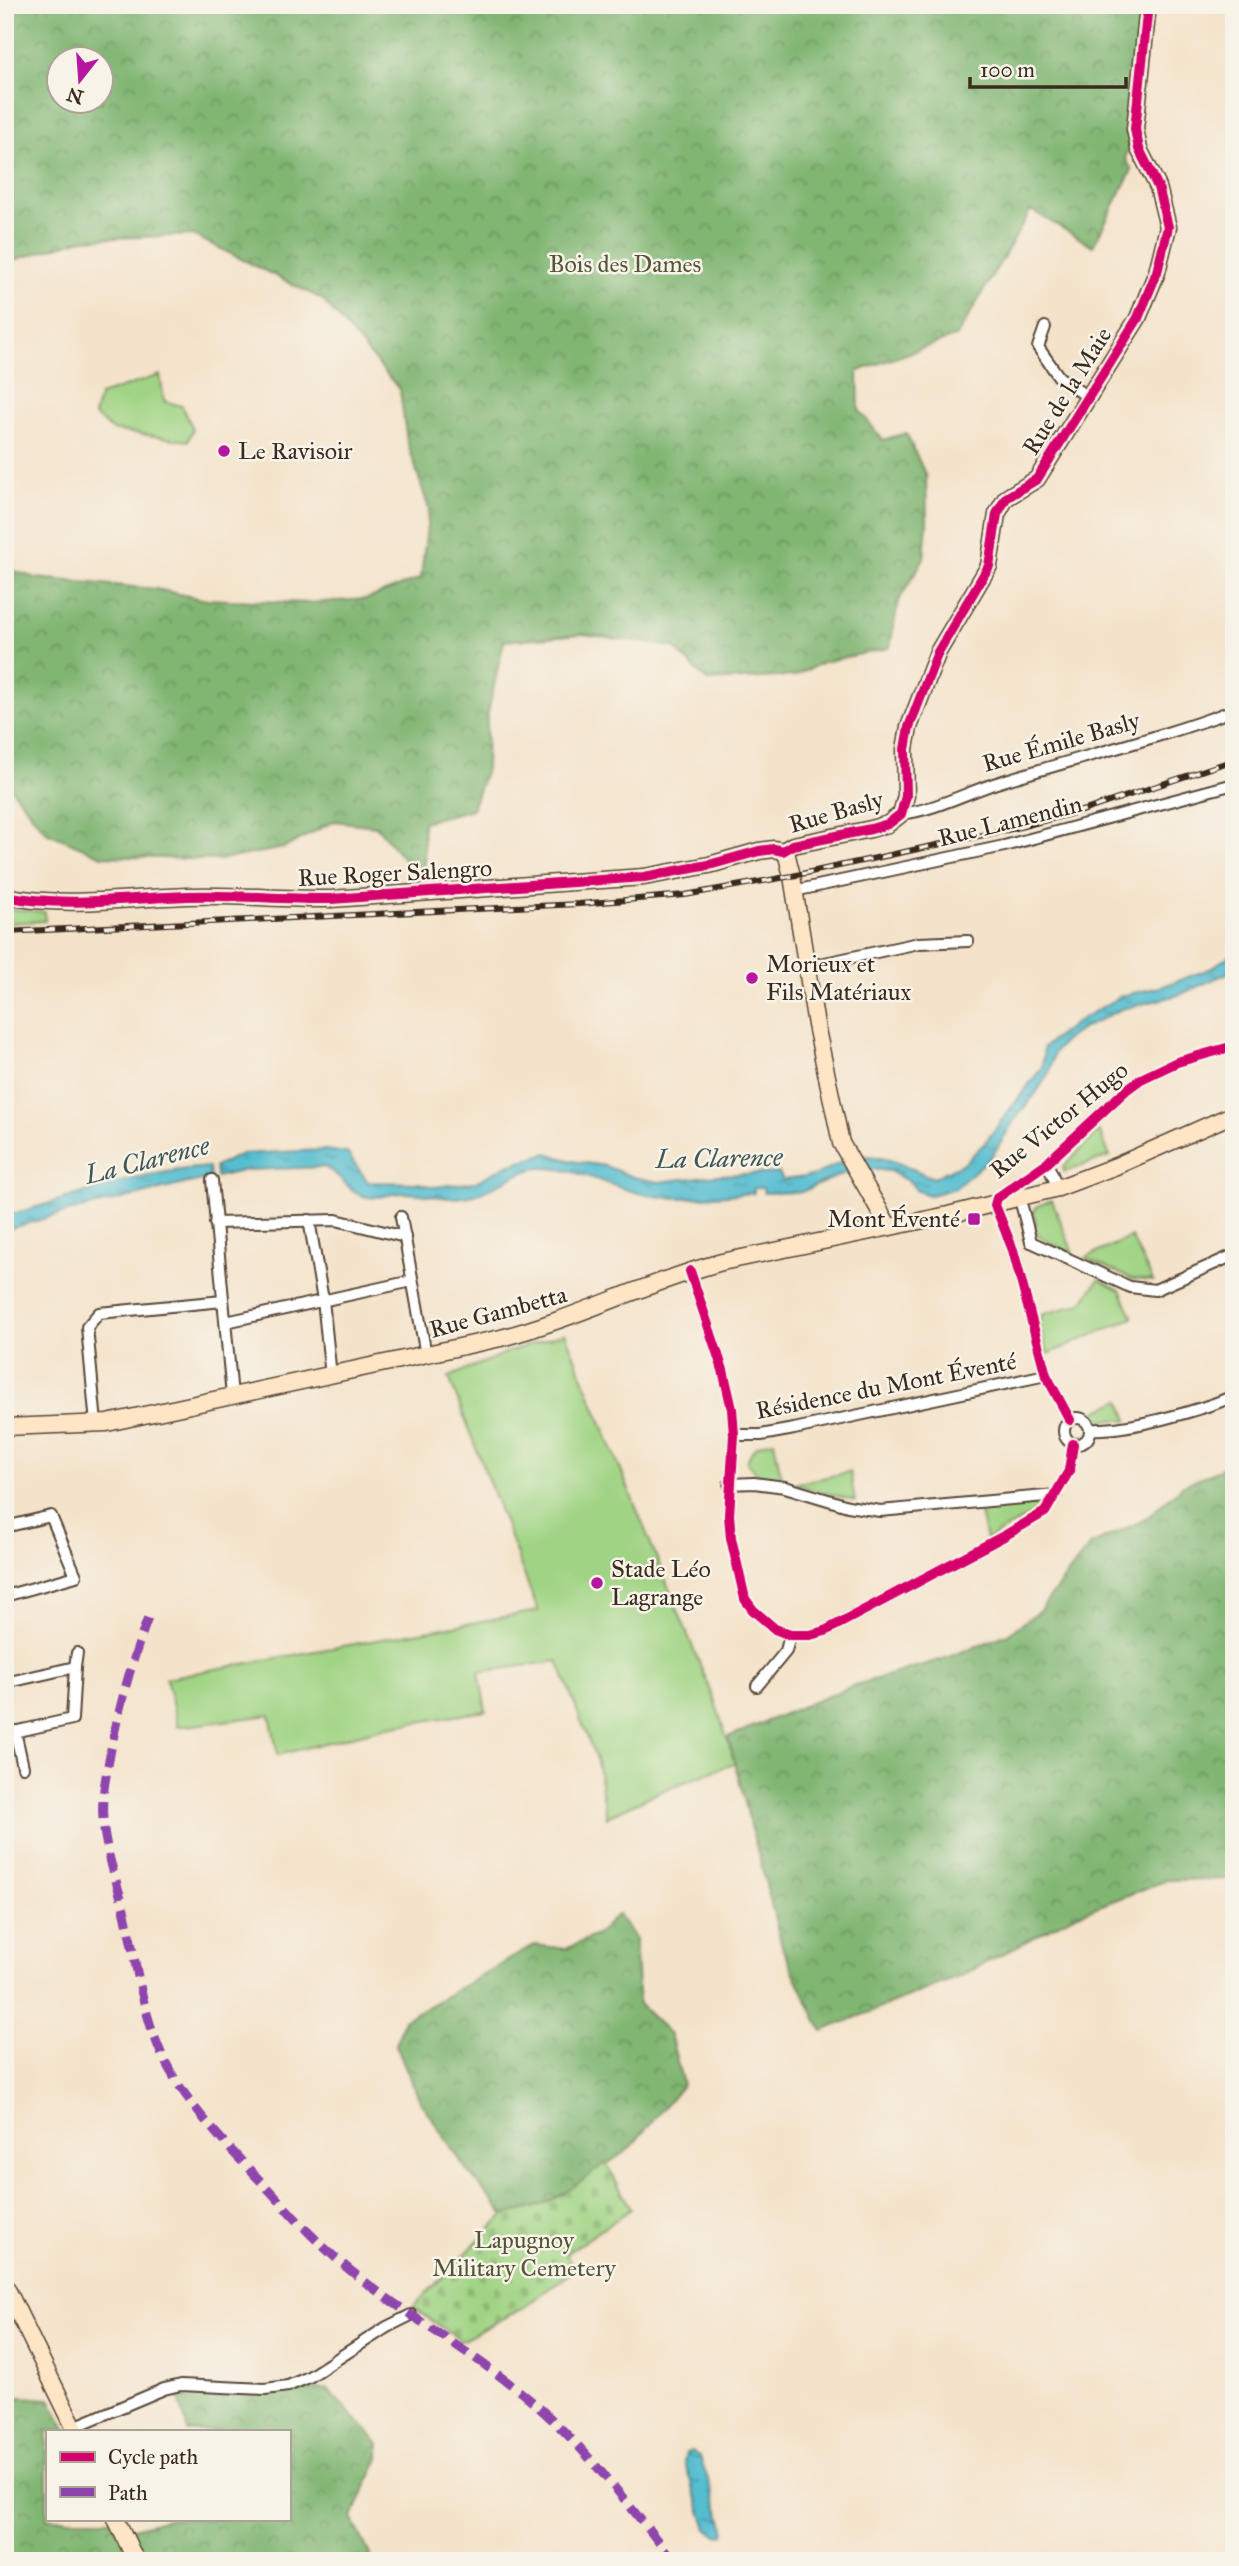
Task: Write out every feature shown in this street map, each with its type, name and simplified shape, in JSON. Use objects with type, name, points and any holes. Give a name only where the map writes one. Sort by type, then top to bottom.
[{"type":"street","name":"Rue de la Maie","points":[[901,814],[906,796],[905,749],[909,727],[938,652],[989,566],[997,514],[1006,498],[1037,479],[1138,318],[1157,272],[1168,227],[1158,187],[1139,149],[1135,129],[1148,5]]},
{"type":"street","points":[[1045,327],[1038,347],[1059,377],[1089,398]]},
{"type":"street","name":"Rue Émile Basly","points":[[901,814],[917,813],[976,789],[1140,743],[1234,710]]},
{"type":"street","name":"Rue Lamendin","points":[[794,891],[1004,846],[1234,784]]},
{"type":"street","name":"Rue Basly","points":[[783,851],[793,845],[888,824],[901,814]]},
{"type":"street","name":"Rue Roger Salengro","points":[[5,896],[71,903],[187,896],[289,900],[344,898],[644,877],[709,865],[759,851],[783,851]]},
{"type":"street","points":[[783,851],[789,862],[816,1026],[841,1143],[890,1227]]},
{"type":"street","points":[[807,964],[820,964],[919,943],[968,941]]},
{"type":"street","name":"Rue Victor Hugo","points":[[995,1205],[997,1198],[1047,1163],[1141,1079],[1177,1062],[1234,1046]]},
{"type":"street","name":"Rue Gambetta","points":[[5,1427],[96,1424],[426,1355],[540,1327],[690,1271],[722,1262],[995,1205],[1058,1188],[1116,1166],[1234,1114]]},
{"type":"street","name":"Rue Victor Hugo","points":[[1047,1163],[1058,1188]]},
{"type":"street","points":[[212,1180],[232,1396]]},
{"type":"street","points":[[1020,1199],[1031,1242]]},
{"type":"street","name":"Résidence du Mont Éventé","points":[[995,1205],[1013,1250],[1046,1375],[1070,1420]]},
{"type":"street","points":[[401,1217],[426,1355]]},
{"type":"street","points":[[309,1220],[323,1300],[332,1375]]},
{"type":"street","points":[[215,1223],[336,1220],[405,1237]]},
{"type":"street","points":[[1013,1250],[1031,1242],[1130,1287],[1155,1290],[1234,1255]]},
{"type":"street","name":"Résidence du Mont Éventé","points":[[690,1271],[723,1370],[732,1409],[734,1435],[729,1484],[731,1538],[745,1599],[766,1623],[790,1635]]},
{"type":"street","points":[[226,1322],[412,1282]]},
{"type":"street","points":[[96,1424],[88,1327],[99,1313],[223,1301]]},
{"type":"street","name":"Résidence du Mont Éventé","points":[[734,1435],[761,1435],[794,1429],[1046,1375]]},
{"type":"street","points":[[1090,1429],[1166,1417],[1234,1396]]},
{"type":"street","points":[[1082,1419],[1090,1429],[1086,1441],[1073,1444],[1067,1440],[1064,1433],[1070,1420],[1082,1419]]},
{"type":"street","points":[[757,1686],[786,1651],[790,1635],[810,1635],[825,1631],[1045,1512],[1069,1471],[1073,1444]]},
{"type":"street","points":[[729,1484],[754,1483],[785,1487],[848,1506],[880,1511],[1056,1495]]},
{"type":"street","points":[[5,1527],[51,1516],[76,1576],[5,1596]]},
{"type":"street","points":[[23,1767],[10,1733],[72,1719],[77,1653]]},
{"type":"street","points":[[5,1683],[75,1667]]},
{"type":"street","points":[[5,2285],[75,2429],[164,2389],[181,2385],[265,2389],[288,2386],[309,2377],[387,2327],[411,2315]]},
{"type":"street","points":[[116,2520],[136,2561]]},
{"type":"green space","name":"Bois des Dames","points":[[5,5],[1148,5],[1135,129],[1125,158],[1132,170],[1093,246],[1031,210],[957,336],[858,371],[859,410],[883,440],[906,433],[926,476],[927,523],[924,558],[898,602],[890,648],[823,662],[795,676],[707,681],[674,647],[583,634],[504,641],[487,717],[486,769],[472,809],[423,822],[425,877],[402,857],[376,826],[334,821],[284,848],[219,860],[102,856],[46,832],[15,794],[5,777],[5,568],[36,578],[156,589],[202,599],[308,603],[367,599],[421,578],[429,509],[407,441],[400,390],[322,299],[193,235],[83,239],[5,263]]},
{"type":"green space","points":[[160,375],[164,401],[182,406],[193,429],[188,441],[112,430],[94,415],[100,395]]},
{"type":"green space","points":[[5,909],[45,912],[45,921],[5,923]]},
{"type":"green space","points":[[1099,1131],[1110,1156],[1064,1172],[1063,1167]]},
{"type":"green space","points":[[1052,1200],[1073,1253],[1039,1236],[1032,1225],[1036,1224],[1035,1216],[1032,1215],[1037,1206]]},
{"type":"green space","points":[[1131,1237],[1153,1281],[1132,1279],[1085,1258]]},
{"type":"green space","points":[[1099,1279],[1120,1290],[1133,1318],[1048,1354],[1038,1321],[1042,1320],[1041,1315],[1082,1303]]},
{"type":"green space","name":"Stade Léo Lagrange","points":[[565,1333],[714,1699],[735,1763],[656,1793],[607,1817],[597,1762],[558,1661],[479,1672],[486,1711],[387,1727],[278,1755],[270,1715],[178,1727],[166,1678],[538,1611],[449,1377],[508,1352]]},
{"type":"green space","points":[[1120,1400],[1128,1420],[1103,1420],[1088,1415]]},
{"type":"green space","points":[[774,1441],[782,1481],[757,1474],[747,1463],[756,1447]]},
{"type":"green space","points":[[1234,1462],[1234,1879],[1167,1880],[1073,1916],[961,1976],[822,2031],[783,1950],[728,1737],[852,1686],[943,1659],[1008,1634],[1040,1610],[1090,1545],[1146,1519],[1182,1486]]},
{"type":"green space","points":[[850,1472],[855,1501],[794,1484]]},
{"type":"green space","points":[[1034,1503],[1039,1509],[1036,1513],[986,1540],[979,1508]]},
{"type":"green space","points":[[618,1914],[635,1938],[639,2004],[670,2034],[683,2084],[629,2149],[562,2195],[536,2207],[504,2215],[468,2172],[420,2101],[396,2045],[404,2020],[535,1945],[566,1949],[596,1935]]},
{"type":"green space","name":"Lapugnoy Military Cemetery","points":[[606,2163],[631,2209],[566,2254],[575,2269],[523,2308],[461,2341],[413,2307],[504,2215],[536,2207],[562,2195]]},
{"type":"green space","points":[[327,2389],[379,2444],[379,2458],[352,2518],[373,2561],[5,2561],[5,2396],[50,2399],[66,2430],[46,2430],[46,2520],[112,2520],[118,2532],[163,2520],[290,2520],[290,2430],[188,2430],[177,2391],[255,2394]]},
{"type":"water","points":[[1234,952],[1234,970],[1179,995],[1121,1009],[1063,1042],[1054,1053],[1049,1072],[1037,1092],[1013,1122],[998,1147],[989,1159],[955,1188],[930,1195],[917,1191],[910,1182],[890,1171],[863,1168],[853,1155],[886,1159],[933,1178],[964,1163],[983,1145],[1042,1067],[1044,1047],[1078,1021],[1121,996],[1164,986],[1212,968]]},
{"type":"water","points":[[324,1150],[347,1153],[368,1182],[418,1183],[435,1187],[476,1182],[508,1165],[547,1153],[659,1182],[717,1175],[779,1173],[783,1180],[813,1176],[846,1160],[852,1170],[801,1192],[764,1193],[763,1188],[754,1188],[754,1193],[684,1198],[643,1194],[579,1174],[540,1168],[477,1194],[458,1198],[413,1193],[363,1196],[324,1167],[246,1170],[216,1177],[215,1167],[241,1154]]},
{"type":"water","points":[[209,1167],[210,1178],[71,1211],[5,1230],[5,1216],[106,1186],[157,1174]]},
{"type":"water","points":[[691,2451],[700,2457],[725,2528],[724,2535],[717,2536],[707,2528],[684,2462],[686,2453]]},
{"type":"railway","points":[[5,932],[579,904],[685,895],[792,876],[1016,828],[1085,810],[1234,760]]},
{"type":"marked path","points":[[148,1618],[122,1699],[105,1784],[103,1819],[144,2002],[153,2033],[169,2068],[209,2125],[314,2237],[360,2278],[502,2377],[546,2414],[597,2467],[674,2561]]},
{"type":"cycle path","points":[[5,896],[73,902],[205,896],[331,899],[644,877],[709,865],[759,851],[783,851],[793,845],[888,824],[901,814],[906,796],[905,749],[909,727],[938,652],[989,566],[997,514],[1006,498],[1037,479],[1138,318],[1157,272],[1168,227],[1158,187],[1139,149],[1135,129],[1148,5]]},
{"type":"cycle path","points":[[1070,1420],[1046,1375],[1013,1250],[995,1205],[997,1198],[1047,1163],[1141,1079],[1177,1062],[1234,1046]]},
{"type":"cycle path","points":[[690,1271],[723,1370],[732,1409],[734,1435],[729,1515],[731,1538],[745,1599],[753,1610],[775,1629],[790,1635],[810,1635],[825,1631],[1045,1512],[1069,1471],[1073,1444]]},
{"type":"place","name":"Le Ravisoir","points":[[224,451]]},
{"type":"place","name":"Morieux et Fils Matériaux","points":[[752,978]]},
{"type":"place","name":"Mont Éventé","points":[[974,1219]]},
{"type":"place","name":"Stade Léo Lagrange","points":[[597,1583]]},
{"type":"water label","name":"La Clarence","points":[[719,1158]]},
{"type":"water label","name":"La Clarence","points":[[147,1160]]}]
